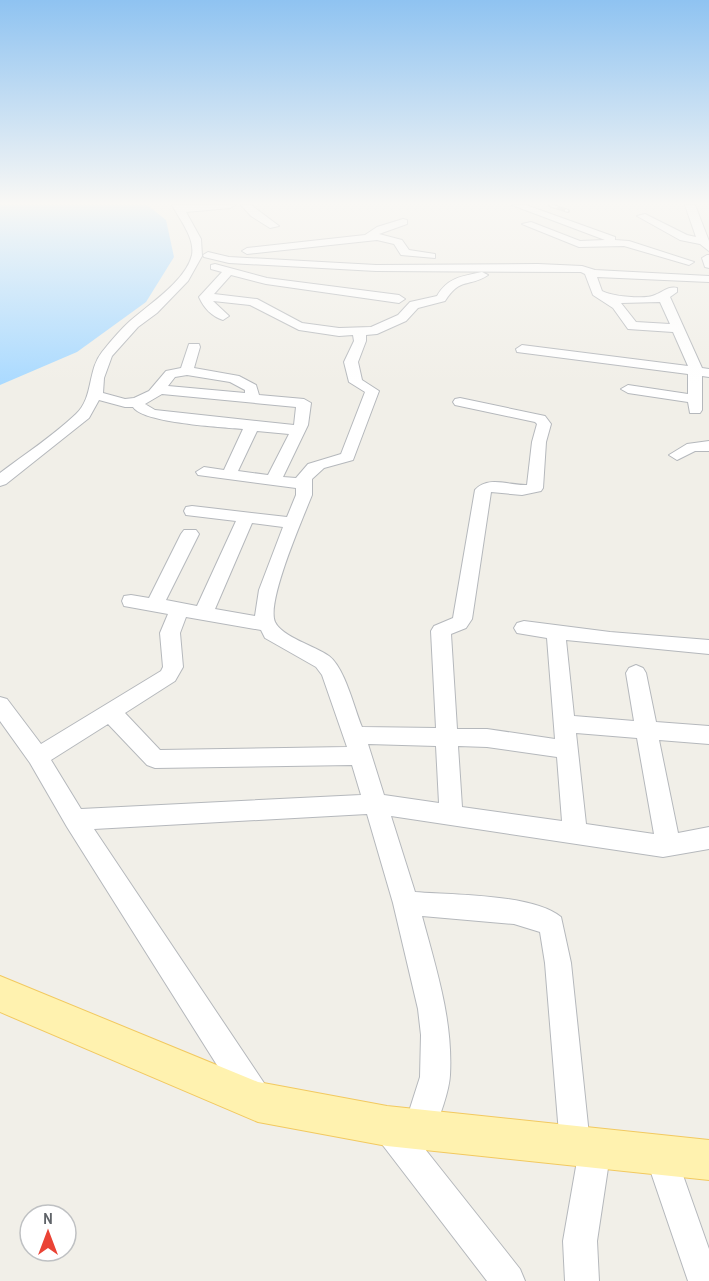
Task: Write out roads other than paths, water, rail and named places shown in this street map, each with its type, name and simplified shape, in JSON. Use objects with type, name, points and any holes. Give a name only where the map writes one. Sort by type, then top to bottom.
[{"type":"main road","points":[[0,994],[258,1102],[403,1128],[709,1160]]},
{"type":"street","points":[[0,481],[81,418],[98,389],[97,378],[106,355],[134,324],[153,310],[184,279],[194,265]]},
{"type":"street","points":[[217,265],[230,271],[272,282],[399,299]]},
{"type":"street","points":[[317,265],[376,268],[568,268],[590,272],[709,279]]},
{"type":"street","points":[[482,265],[487,267]]},
{"type":"street","points":[[663,277],[664,266],[672,265]]},
{"type":"street","points":[[205,297],[255,303],[286,321],[308,329],[373,331],[397,320],[414,305],[438,300],[447,288],[457,281],[482,275],[487,267]]},
{"type":"street","points":[[205,297],[230,271]]},
{"type":"street","points":[[590,272],[594,289],[623,311],[632,327],[678,328]]},
{"type":"street","points":[[642,276],[646,288],[665,294]]},
{"type":"street","points":[[607,299],[655,300],[681,289],[678,278]]},
{"type":"street","points":[[255,303],[272,282]]},
{"type":"street","points":[[628,389],[695,405],[702,372],[678,328],[665,294]]},
{"type":"street","points":[[205,297],[210,307],[223,316]]},
{"type":"street","points":[[358,332],[360,341],[351,365],[356,382],[372,391],[351,452],[343,460],[312,467],[303,484],[304,495],[268,590],[264,613],[265,624],[272,633],[328,667],[357,746],[406,903],[432,1009],[435,1035],[435,1077],[403,1128],[508,1281]]},
{"type":"street","points":[[187,371],[194,347]]},
{"type":"street","points":[[522,349],[702,372]]},
{"type":"street","points":[[95,395],[124,403],[137,402],[150,397],[171,375],[187,371],[243,382],[251,388],[253,398]]},
{"type":"street","points":[[158,389],[304,403],[299,430],[273,480]]},
{"type":"street","points":[[137,402],[142,411],[152,414],[299,430]]},
{"type":"street","points":[[451,815],[441,631],[459,623],[462,619],[483,490],[490,487],[522,490],[535,488],[539,442],[544,424],[540,419],[460,402]]},
{"type":"street","points":[[229,475],[252,426]]},
{"type":"street","points":[[677,455],[692,447],[709,446]]},
{"type":"street","points":[[204,472],[303,484]]},
{"type":"street","points":[[192,511],[292,523]]},
{"type":"street","points":[[203,614],[246,518]]},
{"type":"street","points":[[154,605],[190,534]]},
{"type":"street","points":[[131,601],[265,624]]},
{"type":"street","points":[[38,757],[168,676],[173,667],[169,635],[179,610]]},
{"type":"street","points":[[524,628],[709,649]]},
{"type":"street","points":[[556,639],[575,833]]},
{"type":"street","points":[[636,673],[668,845]]},
{"type":"street","points":[[0,705],[38,757],[75,819],[258,1102]]},
{"type":"street","points":[[109,711],[155,759],[357,746],[448,736],[496,739],[567,750]]},
{"type":"street","points":[[564,724],[709,735]]},
{"type":"street","points":[[75,819],[375,804],[668,845],[694,838],[709,838]]},
{"type":"street","points":[[406,903],[514,912],[545,920],[552,926],[585,1147],[580,1241],[582,1281]]},
{"type":"street","points":[[660,1155],[705,1281]]},
{"type":"water","points":[[0,265],[169,265],[146,302],[77,352],[0,385]]}]
